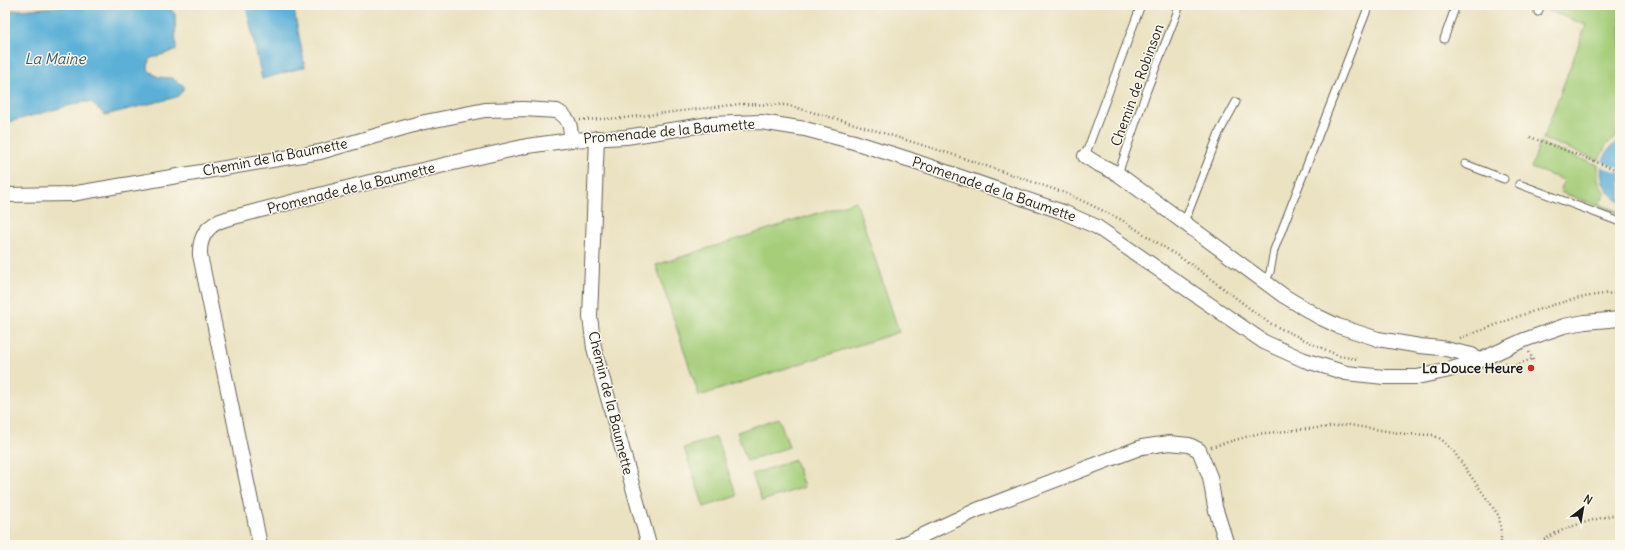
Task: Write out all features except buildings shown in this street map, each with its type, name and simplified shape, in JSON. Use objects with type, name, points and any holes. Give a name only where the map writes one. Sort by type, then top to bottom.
[{"type":"street","name":"Chemin de la Baumette","points":[[5,195],[72,194],[320,152],[420,124],[485,110],[523,109],[557,112],[562,114],[570,125],[571,140]]},
{"type":"street","name":"Promenade de la Baumette","points":[[260,545],[200,255],[200,242],[206,231],[218,221],[370,182],[527,146],[571,140],[626,136],[710,124],[761,122],[805,129],[847,140],[1064,212],[1097,227],[1264,342],[1304,360],[1346,373],[1384,377],[1417,377],[1450,370],[1478,361],[1524,340],[1564,326],[1585,322],[1620,319]]},
{"type":"street","name":"Chemin de la Baumette","points":[[597,138],[590,317],[594,348],[649,545]]},
{"type":"street","points":[[1085,156],[1118,174],[1301,307],[1345,328],[1378,339],[1441,348],[1472,355],[1478,361]]},
{"type":"street","points":[[1441,348],[1448,357],[1450,370]]},
{"type":"street","points":[[902,545],[977,510],[1142,447],[1169,443],[1189,445],[1199,450],[1210,477],[1215,507],[1227,545]]},
{"type":"lane","points":[[1085,156],[1141,5]]},
{"type":"lane","name":"Chemin de Robinson","points":[[1118,174],[1147,90],[1180,5]]},
{"type":"lane","points":[[1265,282],[1270,272],[1274,250],[1369,5]]},
{"type":"lane","points":[[1444,39],[1456,5]]},
{"type":"lane","points":[[1538,12],[1541,5]]},
{"type":"lane","points":[[1183,221],[1188,213],[1219,133],[1236,102]]},
{"type":"lane","points":[[1465,164],[1504,178]]},
{"type":"lane","points":[[1519,184],[1620,222]]},
{"type":"path","points":[[1530,137],[1620,171]]},
{"type":"path","points":[[1441,348],[1457,339],[1552,306],[1595,295],[1620,293]]},
{"type":"path","points":[[1512,367],[1533,361],[1530,353]]},
{"type":"path","points":[[1199,450],[1256,434],[1349,426],[1404,434],[1433,435],[1454,452],[1499,516],[1502,532],[1501,545]]},
{"type":"path","points":[[1538,545],[1544,539],[1563,530],[1620,513]]},
{"type":"green space","points":[[1549,5],[1620,5],[1620,134],[1606,145],[1599,160],[1543,139],[1586,25],[1547,10]]},
{"type":"green space","points":[[1540,143],[1598,165],[1598,180],[1605,194],[1599,204],[1620,212],[1620,214],[1560,192],[1564,180],[1531,168]]},
{"type":"green space","points":[[856,201],[899,332],[699,396],[656,265]]},
{"type":"green space","points":[[779,418],[789,447],[747,461],[737,432]]},
{"type":"green space","points":[[716,437],[737,496],[704,507],[684,448]]},
{"type":"green space","points":[[795,460],[804,487],[762,501],[752,474]]},
{"type":"water","name":"La Maine","points":[[85,5],[167,5],[175,14],[176,50],[149,59],[148,70],[158,77],[172,78],[184,86],[183,91],[177,97],[105,115],[91,102],[83,102],[5,123],[5,11]]},
{"type":"water","points":[[246,5],[293,5],[305,67],[262,79]]},
{"type":"water","points":[[1620,139],[1620,202],[1606,188],[1602,180],[1601,171],[1606,154]]},
{"type":"pier","points":[[1601,161],[1620,168],[1620,173],[1600,166]]},
{"type":"place","name":"La Douce Heure","points":[[1531,368]]}]
